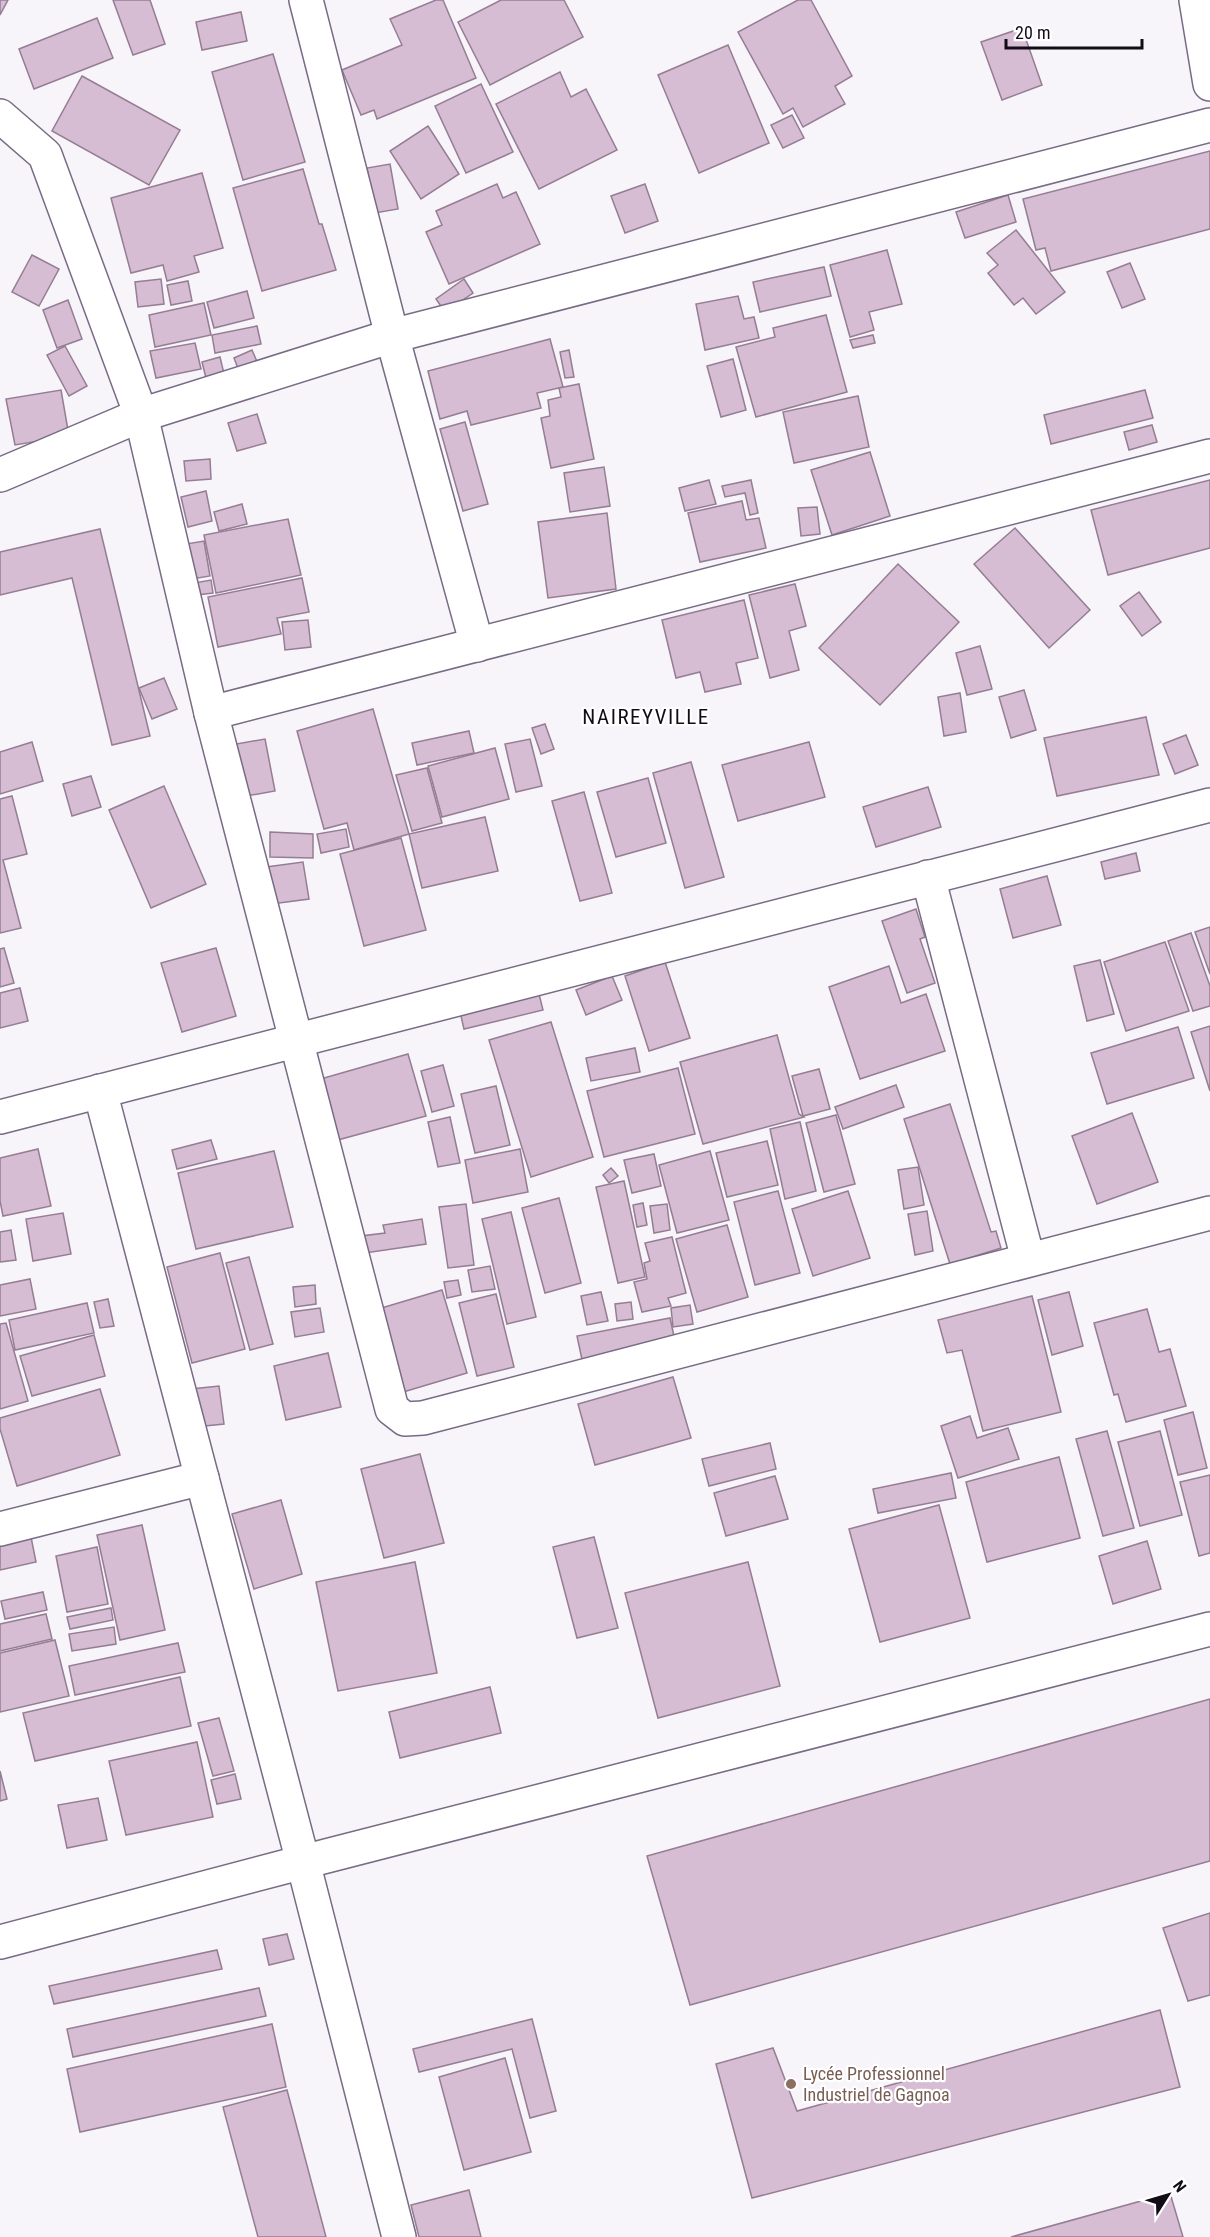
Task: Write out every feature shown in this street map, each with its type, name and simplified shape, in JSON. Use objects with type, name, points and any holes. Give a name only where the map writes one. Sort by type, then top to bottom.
[{"type":"street","points":[[306,0],[392,336],[477,645]]},
{"type":"street","points":[[1196,0],[1210,84]]},
{"type":"street","points":[[0,116],[45,155],[141,415],[211,713],[392,1409],[405,1419],[423,1418],[1210,1213]]},
{"type":"street","points":[[0,475],[141,415],[392,336],[1210,125]]},
{"type":"street","points":[[211,713],[1210,456]]},
{"type":"street","points":[[0,1117],[1210,805]]},
{"type":"street","points":[[928,877],[1028,1259]]},
{"type":"street","points":[[100,1091],[399,2237]]},
{"type":"street","points":[[0,1529],[202,1478]]},
{"type":"street","points":[[0,1942],[1210,1629]]},
{"type":"building","points":[[0,0],[8,0],[0,15]]},
{"type":"building","points":[[113,0],[150,0],[165,44],[133,55]]},
{"type":"building","points":[[436,0],[443,0],[476,78],[377,119],[374,110],[361,115],[342,70],[402,45],[390,19]]},
{"type":"building","points":[[501,0],[564,0],[583,37],[490,85],[458,22]]},
{"type":"building","points":[[798,0],[811,0],[852,76],[835,86],[845,104],[803,127],[793,108],[783,114],[738,32]]},
{"type":"building","points":[[241,12],[247,41],[202,50],[196,22]]},
{"type":"building","points":[[97,18],[113,58],[34,89],[19,49]]},
{"type":"building","points":[[1022,28],[1042,85],[1002,100],[981,42]]},
{"type":"building","points":[[728,45],[769,143],[699,173],[658,75]]},
{"type":"building","points":[[273,54],[305,162],[243,180],[212,72]]},
{"type":"building","points":[[560,72],[571,97],[586,89],[617,150],[539,189],[496,104]]},
{"type":"building","points":[[82,76],[180,130],[149,185],[52,131]]},
{"type":"building","points":[[481,84],[513,152],[466,173],[435,106]]},
{"type":"building","points":[[792,115],[804,138],[783,148],[771,125]]},
{"type":"building","points":[[428,126],[459,174],[421,199],[390,151]]},
{"type":"building","points":[[1210,151],[1210,229],[1051,271],[1045,248],[1036,250],[1023,199]]},
{"type":"building","points":[[390,164],[398,209],[375,213],[367,168]]},
{"type":"building","points":[[303,169],[319,224],[322,224],[336,270],[262,291],[233,188]]},
{"type":"building","points":[[202,173],[223,248],[194,256],[199,272],[167,281],[163,265],[131,273],[111,198]]},
{"type":"building","points":[[497,184],[503,198],[516,192],[540,244],[449,284],[426,232],[442,225],[436,211]]},
{"type":"building","points":[[645,184],[658,221],[625,233],[611,196]]},
{"type":"building","points":[[1008,195],[1016,222],[965,238],[956,212]]},
{"type":"building","points":[[1016,230],[1065,292],[1036,314],[1023,298],[1014,305],[988,273],[998,265],[987,253]]},
{"type":"building","points":[[887,250],[902,304],[869,312],[874,330],[850,337],[830,265]]},
{"type":"building","points":[[32,255],[59,269],[39,306],[12,292]]},
{"type":"building","points":[[1130,263],[1145,299],[1122,308],[1107,272]]},
{"type":"building","points":[[824,267],[831,296],[760,312],[753,282]]},
{"type":"building","points":[[161,279],[164,304],[138,307],[135,282]]},
{"type":"building","points":[[464,279],[473,293],[445,312],[436,299]]},
{"type":"building","points":[[188,281],[192,301],[171,305],[167,285]]},
{"type":"building","points":[[247,291],[254,318],[214,328],[207,302]]},
{"type":"building","points":[[738,296],[744,319],[754,317],[759,338],[705,350],[696,304]]},
{"type":"building","points":[[68,300],[82,339],[57,348],[43,310]]},
{"type":"building","points":[[204,303],[211,335],[155,347],[149,315]]},
{"type":"building","points":[[826,315],[847,392],[756,417],[736,347],[775,337],[773,328]]},
{"type":"building","points":[[257,326],[261,344],[215,353],[212,335]]},
{"type":"building","points":[[873,335],[875,343],[853,348],[850,340]]},
{"type":"building","points":[[550,339],[563,387],[537,393],[541,408],[471,425],[467,411],[440,419],[428,371]]},
{"type":"building","points":[[195,343],[201,369],[156,378],[150,351]]},
{"type":"building","points":[[65,346],[87,386],[69,396],[47,355]]},
{"type":"building","points":[[252,350],[261,371],[242,379],[234,358]]},
{"type":"building","points":[[569,350],[574,377],[565,378],[560,352]]},
{"type":"building","points":[[220,357],[225,378],[207,382],[202,362]]},
{"type":"building","points":[[733,359],[746,410],[721,417],[707,366]]},
{"type":"building","points":[[579,384],[594,459],[551,468],[541,418],[550,416],[548,400],[561,397],[559,388]]},
{"type":"building","points":[[61,390],[69,436],[15,445],[6,399]]},
{"type":"building","points":[[1145,390],[1153,418],[1051,444],[1044,415]]},
{"type":"building","points":[[858,396],[869,447],[794,463],[783,412]]},
{"type":"building","points":[[257,414],[266,443],[237,451],[228,423]]},
{"type":"building","points":[[465,422],[488,504],[463,511],[440,429]]},
{"type":"building","points":[[1152,425],[1157,442],[1129,450],[1124,432]]},
{"type":"building","points":[[870,452],[890,516],[832,535],[811,470]]},
{"type":"building","points":[[210,459],[211,479],[186,481],[184,461]]},
{"type":"building","points":[[604,467],[610,506],[570,512],[564,473]]},
{"type":"building","points":[[709,480],[716,504],[685,511],[679,488]]},
{"type":"building","points":[[751,480],[758,513],[750,515],[745,493],[725,497],[722,486]]},
{"type":"building","points":[[1210,480],[1210,548],[1108,575],[1091,510]]},
{"type":"building","points":[[206,491],[212,521],[188,527],[181,497]]},
{"type":"building","points":[[742,501],[746,520],[759,518],[766,548],[700,562],[688,513]]},
{"type":"building","points":[[242,504],[247,524],[219,531],[214,512]]},
{"type":"building","points":[[817,507],[820,534],[801,536],[798,508]]},
{"type":"building","points":[[607,513],[616,589],[548,598],[538,522]]},
{"type":"building","points":[[288,519],[301,575],[216,593],[204,535]]},
{"type":"building","points":[[1015,528],[1090,610],[1049,648],[974,564]]},
{"type":"building","points":[[100,529],[150,736],[112,745],[72,578],[0,595],[0,552]]},
{"type":"building","points":[[204,541],[210,576],[192,579],[186,544]]},
{"type":"building","points":[[898,564],[959,622],[880,705],[819,648]]},
{"type":"building","points":[[302,578],[309,612],[277,618],[281,634],[218,647],[208,597]]},
{"type":"building","points":[[211,580],[213,593],[197,595],[194,583]]},
{"type":"building","points":[[795,584],[806,626],[789,631],[799,670],[770,678],[749,595]]},
{"type":"building","points":[[1139,592],[1161,622],[1142,636],[1120,606]]},
{"type":"building","points":[[744,600],[758,658],[736,663],[741,684],[705,692],[700,672],[676,678],[662,620]]},
{"type":"building","points":[[308,620],[311,647],[285,650],[282,622]]},
{"type":"building","points":[[980,646],[992,689],[967,695],[956,653]]},
{"type":"building","points":[[164,678],[177,709],[152,719],[139,688]]},
{"type":"building","points":[[1024,690],[1036,730],[1011,738],[999,697]]},
{"type":"building","points":[[960,693],[966,732],[944,736],[938,697]]},
{"type":"building","points":[[373,709],[409,834],[354,850],[347,823],[324,829],[297,731]]},
{"type":"building","points":[[1146,717],[1159,775],[1057,796],[1044,738]]},
{"type":"building","points":[[545,724],[554,749],[541,754],[532,728]]},
{"type":"building","points":[[469,731],[474,753],[417,765],[412,743]]},
{"type":"building","points":[[1186,735],[1198,765],[1175,774],[1163,744]]},
{"type":"building","points":[[265,739],[275,791],[235,798],[225,746]]},
{"type":"building","points":[[530,739],[542,786],[516,792],[505,744]]},
{"type":"building","points":[[32,742],[43,781],[0,794],[0,752]]},
{"type":"building","points":[[809,742],[825,797],[738,821],[722,765]]},
{"type":"building","points":[[495,748],[509,799],[442,817],[428,766]]},
{"type":"building","points":[[691,762],[724,877],[685,888],[653,773]]},
{"type":"building","points":[[427,768],[442,823],[412,831],[396,775]]},
{"type":"building","points":[[91,776],[101,807],[72,816],[63,784]]},
{"type":"building","points":[[648,778],[666,843],[616,857],[597,792]]},
{"type":"building","points":[[164,786],[206,884],[151,908],[109,810]]},
{"type":"building","points":[[928,787],[941,827],[876,847],[863,807]]},
{"type":"building","points":[[584,792],[612,893],[580,901],[552,801]]},
{"type":"building","points":[[12,796],[27,854],[3,860],[21,928],[0,933],[0,799]]},
{"type":"building","points":[[485,817],[498,871],[422,888],[409,834]]},
{"type":"building","points":[[346,829],[349,847],[321,853],[317,834]]},
{"type":"building","points":[[270,832],[313,834],[313,858],[270,857]]},
{"type":"building","points":[[401,838],[426,930],[364,946],[340,854]]},
{"type":"building","points":[[1136,853],[1140,871],[1105,879],[1101,862]]},
{"type":"building","points":[[303,862],[309,899],[264,905],[259,868]]},
{"type":"building","points":[[1047,876],[1061,925],[1013,938],[1000,889]]},
{"type":"building","points":[[916,909],[925,937],[920,939],[935,983],[907,993],[882,921]]},
{"type":"building","points":[[1210,927],[1210,974],[1195,932]]},
{"type":"building","points":[[1191,933],[1210,986],[1210,1006],[1193,1011],[1168,941]]},
{"type":"building","points":[[1165,942],[1189,1011],[1126,1031],[1104,962]]},
{"type":"building","points":[[4,948],[14,983],[0,987],[0,949]]},
{"type":"building","points":[[216,948],[236,1016],[182,1032],[161,963]]},
{"type":"building","points":[[1100,960],[1114,1014],[1087,1021],[1074,966]]},
{"type":"building","points":[[665,962],[690,1038],[649,1051],[625,976]]},
{"type":"building","points":[[889,966],[901,1003],[926,994],[945,1051],[860,1079],[829,987]]},
{"type":"building","points":[[612,976],[622,1000],[586,1015],[576,990]]},
{"type":"building","points":[[20,988],[28,1021],[0,1028],[0,993]]},
{"type":"building","points":[[539,994],[543,1010],[464,1029],[460,1012]]},
{"type":"building","points":[[551,1022],[593,1157],[531,1177],[489,1040]]},
{"type":"building","points":[[1210,1026],[1210,1091],[1191,1032]]},
{"type":"building","points":[[1178,1027],[1194,1078],[1107,1104],[1091,1053]]},
{"type":"building","points":[[777,1035],[799,1114],[804,1117],[703,1144],[680,1062]]},
{"type":"building","points":[[635,1048],[640,1072],[591,1081],[586,1058]]},
{"type":"building","points":[[408,1054],[426,1116],[334,1141],[317,1080]]},
{"type":"building","points":[[443,1065],[454,1106],[432,1112],[421,1071]]},
{"type":"building","points":[[678,1068],[695,1134],[604,1157],[587,1091]]},
{"type":"building","points":[[819,1069],[830,1109],[803,1116],[792,1076]]},
{"type":"building","points":[[896,1085],[904,1107],[843,1129],[835,1107]]},
{"type":"building","points":[[496,1086],[510,1145],[475,1153],[461,1094]]},
{"type":"building","points":[[950,1104],[991,1232],[996,1231],[1001,1248],[950,1264],[904,1119]]},
{"type":"building","points":[[1132,1113],[1158,1182],[1097,1204],[1072,1136]]},
{"type":"building","points":[[836,1115],[855,1184],[824,1192],[806,1123]]},
{"type":"building","points":[[450,1117],[460,1163],[438,1167],[428,1122]]},
{"type":"building","points":[[800,1122],[816,1191],[785,1199],[770,1129]]},
{"type":"building","points":[[211,1140],[217,1159],[177,1169],[172,1150]]},
{"type":"building","points":[[767,1141],[778,1185],[727,1197],[716,1153]]},
{"type":"building","points":[[38,1149],[51,1206],[3,1216],[0,1201],[0,1158]]},
{"type":"building","points":[[520,1149],[528,1192],[473,1203],[465,1160]]},
{"type":"building","points":[[274,1151],[293,1227],[196,1249],[178,1173]]},
{"type":"building","points":[[710,1151],[729,1220],[677,1233],[659,1165]]},
{"type":"building","points":[[654,1154],[661,1186],[632,1193],[624,1160]]},
{"type":"building","points":[[918,1167],[924,1205],[904,1209],[898,1170]]},
{"type":"building","points":[[611,1168],[618,1176],[609,1183],[603,1175]]},
{"type":"building","points":[[624,1181],[645,1277],[618,1283],[596,1187]]},
{"type":"building","points":[[778,1191],[800,1273],[755,1285],[734,1202]]},
{"type":"building","points":[[848,1191],[870,1258],[813,1276],[792,1209]]},
{"type":"building","points":[[559,1198],[581,1283],[545,1293],[522,1208]]},
{"type":"building","points":[[643,1203],[647,1225],[637,1227],[633,1205]]},
{"type":"building","points":[[466,1204],[474,1265],[448,1268],[439,1207]]},
{"type":"building","points":[[667,1204],[670,1230],[654,1233],[650,1206]]},
{"type":"building","points":[[927,1211],[933,1251],[915,1255],[908,1214]]},
{"type":"building","points":[[511,1212],[536,1317],[507,1324],[482,1219]]},
{"type":"building","points":[[63,1213],[71,1254],[33,1261],[26,1219]]},
{"type":"building","points":[[422,1219],[426,1244],[365,1253],[361,1236],[385,1233],[383,1225]]},
{"type":"building","points":[[727,1225],[748,1297],[697,1312],[676,1239]]},
{"type":"building","points":[[11,1230],[16,1260],[0,1262],[0,1232]]},
{"type":"building","points":[[672,1237],[686,1293],[668,1298],[671,1306],[642,1312],[634,1282],[647,1279],[644,1263],[650,1261],[645,1243]]},
{"type":"building","points":[[220,1253],[245,1349],[192,1363],[167,1267]]},
{"type":"building","points":[[249,1257],[273,1344],[250,1350],[226,1263]]},
{"type":"building","points":[[490,1266],[495,1289],[472,1292],[468,1270]]},
{"type":"building","points":[[30,1279],[36,1309],[0,1316],[0,1285]]},
{"type":"building","points":[[458,1280],[461,1295],[447,1298],[444,1282]]},
{"type":"building","points":[[315,1285],[316,1304],[295,1307],[293,1287]]},
{"type":"building","points":[[442,1290],[467,1373],[393,1395],[368,1312]]},
{"type":"building","points":[[601,1292],[608,1321],[587,1325],[581,1296]]},
{"type":"building","points":[[1069,1292],[1083,1346],[1052,1355],[1038,1300]]},
{"type":"building","points":[[496,1294],[514,1367],[477,1376],[459,1303]]},
{"type":"building","points":[[1032,1296],[1061,1412],[983,1431],[962,1350],[947,1353],[938,1320]]},
{"type":"building","points":[[108,1299],[114,1326],[100,1328],[94,1302]]},
{"type":"building","points":[[631,1302],[633,1319],[617,1321],[615,1304]]},
{"type":"building","points":[[87,1303],[94,1333],[15,1350],[9,1320]]},
{"type":"building","points":[[690,1305],[693,1324],[673,1327],[671,1308]]},
{"type":"building","points":[[320,1308],[324,1332],[295,1337],[291,1312]]},
{"type":"building","points":[[1147,1309],[1159,1352],[1170,1349],[1186,1406],[1126,1422],[1118,1394],[1114,1395],[1094,1323]]},
{"type":"building","points":[[670,1318],[677,1350],[584,1369],[577,1336]]},
{"type":"building","points":[[6,1323],[28,1401],[0,1409],[0,1324]]},
{"type":"building","points":[[94,1335],[105,1376],[32,1396],[20,1356]]},
{"type":"building","points":[[328,1353],[341,1407],[286,1420],[274,1366]]},
{"type":"building","points":[[673,1377],[691,1438],[595,1465],[578,1404]]},
{"type":"building","points":[[219,1386],[224,1424],[195,1427],[191,1389]]},
{"type":"building","points":[[100,1389],[120,1455],[17,1486],[0,1429],[0,1418]]},
{"type":"building","points":[[1193,1412],[1207,1468],[1178,1475],[1164,1420]]},
{"type":"building","points":[[970,1416],[977,1438],[1008,1428],[1019,1459],[958,1478],[941,1426]]},
{"type":"building","points":[[1107,1431],[1134,1528],[1103,1536],[1076,1439]]},
{"type":"building","points":[[1160,1431],[1182,1515],[1140,1526],[1118,1442]]},
{"type":"building","points":[[770,1443],[776,1469],[709,1486],[702,1459]]},
{"type":"building","points":[[420,1454],[444,1543],[384,1558],[361,1469]]},
{"type":"building","points":[[1059,1457],[1080,1538],[987,1562],[966,1482]]},
{"type":"building","points":[[951,1473],[956,1498],[878,1513],[873,1489]]},
{"type":"building","points":[[1210,1475],[1210,1553],[1199,1556],[1180,1482]]},
{"type":"building","points":[[775,1476],[788,1519],[726,1536],[714,1493]]},
{"type":"building","points":[[281,1500],[302,1574],[254,1589],[232,1514]]},
{"type":"building","points":[[939,1505],[970,1618],[880,1642],[849,1529]]},
{"type":"building","points":[[142,1525],[165,1630],[120,1640],[97,1535]]},
{"type":"building","points":[[30,1532],[36,1562],[0,1570],[0,1538]]},
{"type":"building","points":[[594,1537],[618,1628],[577,1638],[553,1547]]},
{"type":"building","points":[[1147,1541],[1161,1589],[1113,1604],[1099,1556]]},
{"type":"building","points":[[97,1547],[108,1604],[67,1612],[56,1556]]},
{"type":"building","points":[[415,1562],[437,1673],[338,1691],[316,1582]]},
{"type":"building","points":[[748,1562],[780,1686],[658,1718],[625,1593]]},
{"type":"building","points":[[43,1592],[47,1610],[5,1619],[1,1601]]},
{"type":"building","points":[[111,1608],[113,1620],[70,1629],[67,1617]]},
{"type":"building","points":[[46,1614],[52,1639],[0,1651],[0,1624]]},
{"type":"building","points":[[114,1627],[116,1644],[72,1651],[69,1634]]},
{"type":"building","points":[[55,1640],[69,1696],[0,1712],[0,1653]]},
{"type":"building","points":[[178,1643],[185,1672],[75,1695],[69,1666]]},
{"type":"building","points":[[180,1677],[191,1726],[35,1761],[23,1713]]},
{"type":"building","points":[[490,1687],[501,1733],[400,1758],[389,1712]]},
{"type":"building","points":[[1210,1699],[1210,1861],[690,2005],[647,1856]]},
{"type":"building","points":[[219,1718],[234,1771],[213,1776],[198,1723]]},
{"type":"building","points":[[197,1742],[213,1817],[126,1835],[109,1761]]},
{"type":"building","points":[[0,1771],[7,1799],[0,1801]]},
{"type":"building","points":[[235,1774],[241,1799],[217,1804],[211,1780]]},
{"type":"building","points":[[98,1798],[107,1840],[67,1848],[58,1805]]},
{"type":"building","points":[[1210,1913],[1210,1995],[1188,2001],[1163,1928]]},
{"type":"building","points":[[287,1934],[294,1959],[269,1965],[263,1939]]},
{"type":"building","points":[[217,1950],[222,1969],[54,2004],[49,1986]]},
{"type":"building","points":[[259,1988],[266,2016],[73,2057],[67,2029]]},
{"type":"building","points":[[1160,2010],[1180,2087],[752,2198],[716,2064],[773,2048],[797,2111]]},
{"type":"building","points":[[532,2019],[556,2111],[530,2118],[512,2049],[419,2072],[413,2049]]},
{"type":"building","points":[[272,2024],[286,2087],[80,2132],[67,2069]]},
{"type":"building","points":[[505,2058],[531,2152],[464,2170],[439,2077]]},
{"type":"building","points":[[287,2090],[326,2237],[258,2237],[223,2107]]},
{"type":"building","points":[[469,2190],[481,2237],[419,2237],[411,2205]]},
{"type":"building","points":[[1170,2193],[1183,2237],[1011,2237]]},
{"type":"place","name":"Lycée Professionnel Industriel de Gagnoa","points":[[791,2084]]},
{"type":"district","name":"NAIREYVILLE","points":[[646,717]]}]
